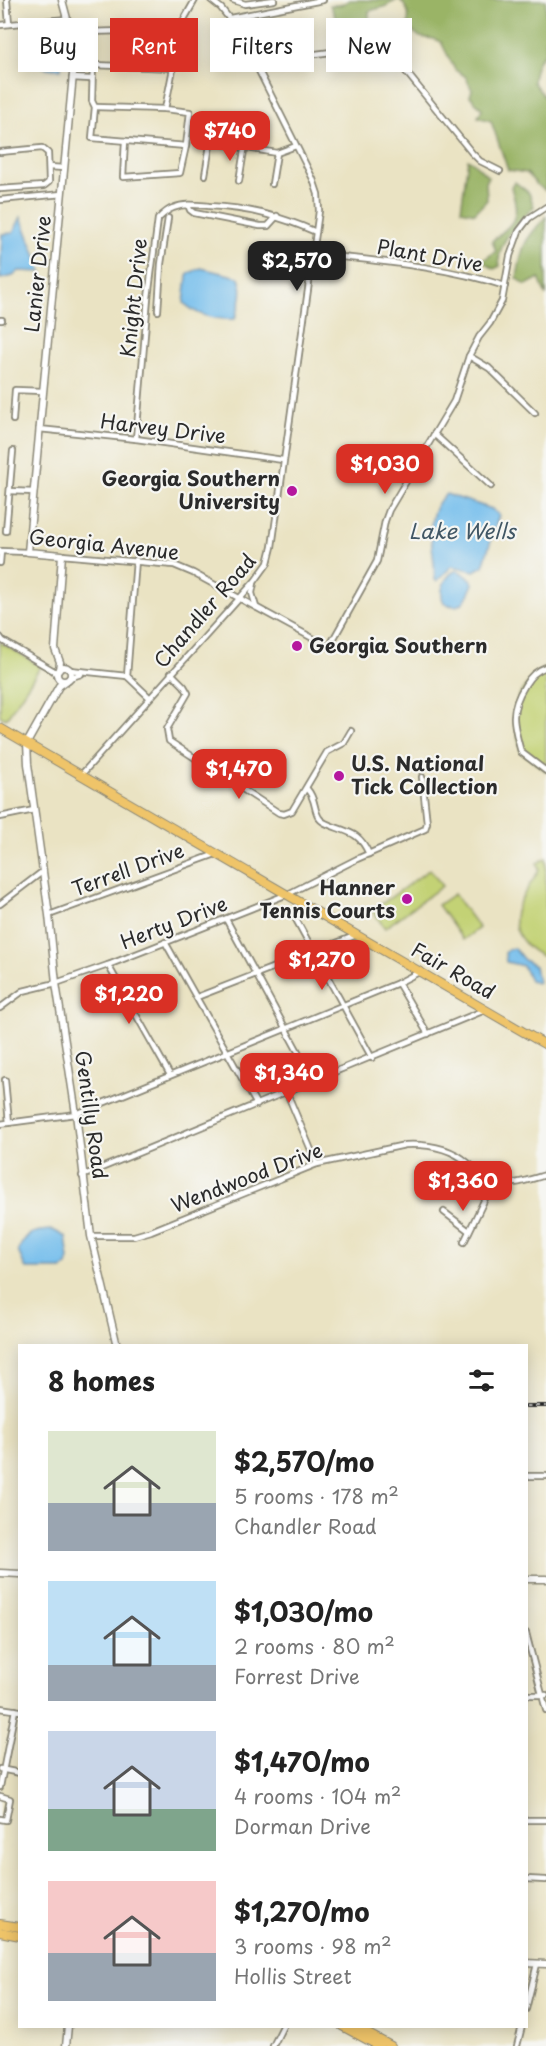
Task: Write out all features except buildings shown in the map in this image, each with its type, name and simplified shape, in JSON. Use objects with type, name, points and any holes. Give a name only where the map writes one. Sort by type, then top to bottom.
[{"type":"main road","name":"Fair Road","points":[[0,728],[546,1045]]},
{"type":"main road","points":[[0,1924],[18,1928]]},
{"type":"main road","points":[[0,1932],[18,1936]]},
{"type":"main road","points":[[356,2029],[380,2046]]},
{"type":"main road","points":[[356,2029],[391,2046]]},
{"type":"street","points":[[7,0],[9,24]]},
{"type":"street","name":"Lanier Drive","points":[[62,0],[68,18]]},
{"type":"street","points":[[184,18],[195,0]]},
{"type":"street","name":"Chandler Road","points":[[211,0],[230,18]]},
{"type":"street","points":[[221,8],[231,0],[245,4],[274,0]]},
{"type":"street","points":[[230,18],[323,0]]},
{"type":"street","points":[[0,25],[18,23]]},
{"type":"street","points":[[314,54],[369,47],[387,52],[394,57],[472,153],[480,161],[500,171]]},
{"type":"street","name":"Lanier Drive","points":[[28,552],[73,72]]},
{"type":"street","points":[[92,72],[92,101],[95,106],[92,138],[186,146]]},
{"type":"street","points":[[165,109],[172,72]]},
{"type":"street","name":"Chandler Road","points":[[81,775],[254,582],[268,563],[319,211],[318,194],[260,72]]},
{"type":"street","points":[[72,78],[91,79]]},
{"type":"street","points":[[95,106],[190,112],[180,173],[123,177],[125,141]]},
{"type":"street","points":[[205,175],[215,115]]},
{"type":"street","points":[[239,181],[249,120]]},
{"type":"street","points":[[210,142],[277,153],[296,146]]},
{"type":"street","points":[[0,152],[42,148],[48,153],[50,167],[49,182],[44,186],[0,189]]},
{"type":"street","points":[[272,184],[277,153]]},
{"type":"street","points":[[50,167],[64,168]]},
{"type":"street","points":[[0,200],[62,194]]},
{"type":"street","points":[[188,204],[194,213],[245,223],[268,226],[277,216]]},
{"type":"street","name":"Knight Drive","points":[[136,439],[158,219],[166,211],[188,204],[245,209],[277,216],[316,232]]},
{"type":"street","points":[[491,486],[434,434],[454,401],[479,337],[496,314],[502,301],[510,256],[519,231],[530,218],[546,207]]},
{"type":"street","points":[[245,209],[245,223]]},
{"type":"street","points":[[158,311],[168,218]]},
{"type":"street","name":"Plant Drive","points":[[314,254],[442,270],[505,286]]},
{"type":"street","points":[[152,263],[162,264]]},
{"type":"street","points":[[149,295],[159,295]]},
{"type":"street","points":[[470,356],[489,368],[535,413]]},
{"type":"street","points":[[13,420],[15,390],[43,391]]},
{"type":"street","name":"Harvey Drive","points":[[39,429],[136,439],[283,460]]},
{"type":"street","name":"Georgia Avenue","points":[[0,551],[136,560],[174,565],[329,647],[377,561],[389,510],[434,434]]},
{"type":"street","points":[[6,531],[13,451]]},
{"type":"street","points":[[10,491],[34,492]]},
{"type":"street","points":[[0,551],[0,563]]},
{"type":"street","points":[[27,743],[62,674],[54,649],[62,555]]},
{"type":"street","points":[[127,676],[136,560]]},
{"type":"street","points":[[254,582],[252,593],[256,607]]},
{"type":"street","points":[[0,637],[3,641],[62,674],[127,676],[149,697]]},
{"type":"street","points":[[546,667],[538,669],[528,681],[514,707],[521,752],[546,771]]},
{"type":"street","points":[[171,673],[188,693],[167,729],[169,741],[279,813],[292,811],[327,752],[344,743],[351,731]]},
{"type":"street","name":"Gentilly Road","points":[[27,743],[42,872],[50,915],[56,983],[76,1114],[82,1176],[91,1236],[117,1344]]},
{"type":"street","name":"Herty Drive","points":[[0,1008],[23,991],[56,983],[108,965],[226,919],[288,894],[425,829],[427,823],[422,777]]},
{"type":"street","points":[[307,789],[315,799],[316,814],[321,821],[357,835],[363,841],[369,854]]},
{"type":"street","points":[[0,817],[34,810]]},
{"type":"street","name":"Terrell Drive","points":[[50,915],[217,853]]},
{"type":"street","points":[[0,904],[42,872]]},
{"type":"street","points":[[293,914],[372,1058]]},
{"type":"street","points":[[226,919],[314,1081]]},
{"type":"street","points":[[197,997],[357,935]]},
{"type":"street","points":[[165,942],[258,1105]]},
{"type":"street","points":[[108,965],[170,1075]]},
{"type":"street","points":[[0,1124],[76,1114],[398,983],[421,971]]},
{"type":"street","points":[[398,983],[428,1034]]},
{"type":"street","points":[[82,1176],[486,1010]]},
{"type":"street","points":[[4,1080],[9,1123]]},
{"type":"street","points":[[288,1093],[317,1164]]},
{"type":"street","name":"Wendwood Drive","points":[[91,1236],[134,1236],[151,1232],[317,1164],[420,1144],[460,1156],[493,1182]]},
{"type":"street","points":[[465,1242],[493,1182],[510,1184],[546,1175]]},
{"type":"street","points":[[444,1212],[469,1231]]},
{"type":"street","points":[[528,1476],[546,1476]]},
{"type":"street","points":[[0,1573],[18,1574]]},
{"type":"street","points":[[528,1579],[546,1579]]},
{"type":"street","points":[[528,1640],[546,1710]]},
{"type":"street","points":[[528,1695],[544,1695]]},
{"type":"street","points":[[0,1707],[17,1711],[2,1769],[0,1787]]},
{"type":"street","points":[[2,1769],[18,1773]]},
{"type":"street","points":[[0,1796],[10,1799],[6,1820],[0,1819]]},
{"type":"street","points":[[528,1820],[546,1820]]},
{"type":"street","points":[[528,1879],[546,1880]]},
{"type":"street","points":[[528,1964],[546,1964]]},
{"type":"street","points":[[528,2001],[537,1964]]},
{"type":"street","points":[[66,2046],[68,2028]]},
{"type":"street","points":[[273,2046],[282,2028]]},
{"type":"street","points":[[517,2046],[522,2028]]},
{"type":"green space","points":[[350,0],[397,0],[369,11],[369,18],[336,18],[330,5],[340,5]]},
{"type":"green space","points":[[400,0],[546,0],[546,53],[538,62],[533,82],[546,99],[546,191],[527,173],[508,170],[491,121],[478,117],[482,109],[470,96],[472,90],[465,76],[455,70],[441,42],[420,37],[412,31],[412,18],[408,18]]},
{"type":"green space","points":[[468,159],[488,177],[487,200],[475,213],[461,210]]},
{"type":"green space","points":[[515,182],[529,193],[534,207],[504,242],[499,258],[500,266],[494,269],[482,261],[496,251],[492,241],[507,228],[514,218],[516,212],[511,187]]},
{"type":"green space","points":[[546,217],[546,296],[539,278],[526,285],[517,278],[525,245],[532,232]]},
{"type":"green space","points":[[0,642],[41,666],[6,719],[0,716]]},
{"type":"green space","points":[[546,667],[546,771],[521,752],[515,714],[519,695],[525,686]]},
{"type":"green space","points":[[546,858],[545,957],[525,944],[517,932],[515,922],[519,904],[539,870],[537,863]]},
{"type":"green space","name":"Hanner Tennis Courts","points":[[430,869],[442,886],[385,928],[372,911]]},
{"type":"green space","points":[[454,894],[479,928],[463,940],[438,905]]},
{"type":"water","points":[[21,217],[42,272],[19,271],[13,276],[0,279],[2,234],[13,233]]},
{"type":"water","points":[[201,268],[238,277],[242,292],[235,319],[208,317],[195,312],[184,303],[187,276]]},
{"type":"water","name":"Lake Wells","points":[[446,494],[492,509],[499,515],[483,566],[474,571],[452,566],[437,581],[435,580],[431,523],[438,503]]},
{"type":"water","points":[[457,570],[471,579],[473,584],[463,602],[456,606],[444,603],[442,589],[446,579]]},
{"type":"water","points":[[514,948],[524,960],[535,966],[538,982],[530,980],[523,966],[506,962],[505,953]]},
{"type":"water","points":[[53,1230],[66,1237],[69,1259],[67,1266],[61,1269],[26,1269],[18,1251],[24,1240],[35,1232]]},
{"type":"railway","points":[[528,1406],[546,1406]]},
{"type":"place","name":"Georgia Southern University","points":[[292,491]]},
{"type":"place","name":"Georgia Southern","points":[[297,646]]},
{"type":"place","name":"U.S. National Tick Collection","points":[[339,776]]},
{"type":"place","name":"Hanner Tennis Courts","points":[[407,899]]}]
